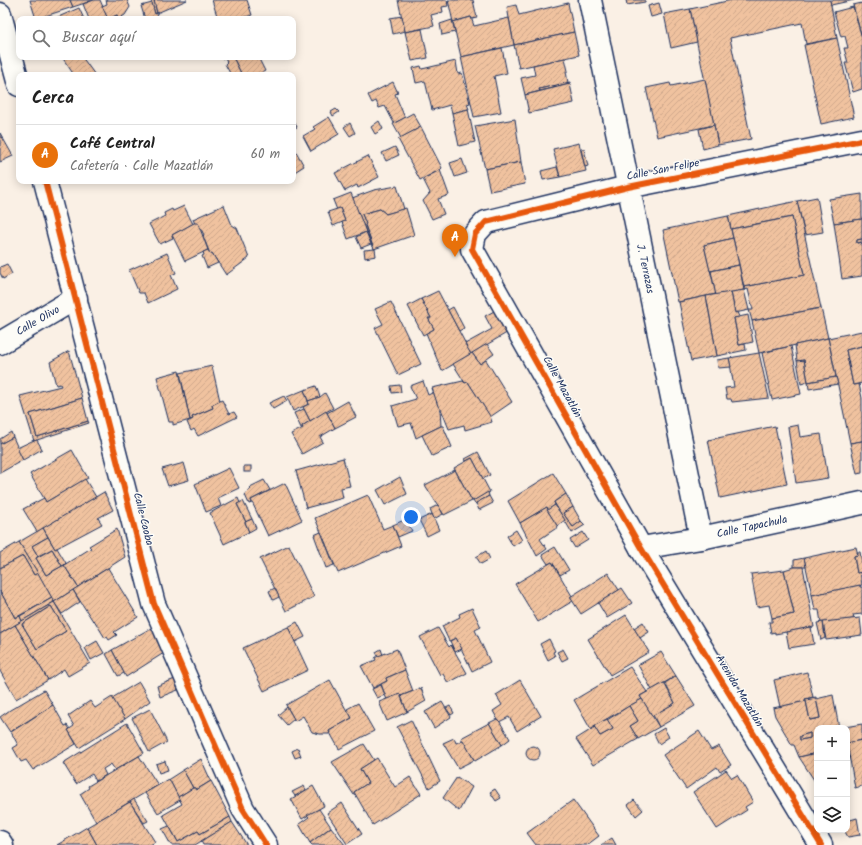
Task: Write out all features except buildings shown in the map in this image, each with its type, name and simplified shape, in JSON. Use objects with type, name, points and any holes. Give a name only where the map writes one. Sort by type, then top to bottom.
[{"type":"street","name":"J. Terrazas","points":[[590,0],[701,538]]},
{"type":"street","points":[[0,14],[16,74]]},
{"type":"street","name":"Calle San Felipe","points":[[475,234],[486,222],[628,187],[862,140]]},
{"type":"street","name":"Calle Caoba","points":[[46,184],[154,604],[243,809],[266,845]]},
{"type":"street","name":"Calle Mazatlán","points":[[475,234],[472,249],[641,548]]},
{"type":"street","name":"Calle Olivo","points":[[0,343],[76,298]]},
{"type":"street","name":"Calle Tapachula","points":[[641,548],[701,538],[862,504]]},
{"type":"street","name":"Avenida Mazatlán","points":[[641,548],[821,845]]},
{"type":"cycle path","points":[[821,845],[641,548],[472,249],[475,234],[486,222],[628,187],[862,140]]},
{"type":"cycle path","points":[[46,184],[154,604],[243,809],[266,845]]},
{"type":"place","name":"Café Central","points":[[455,257]]}]
